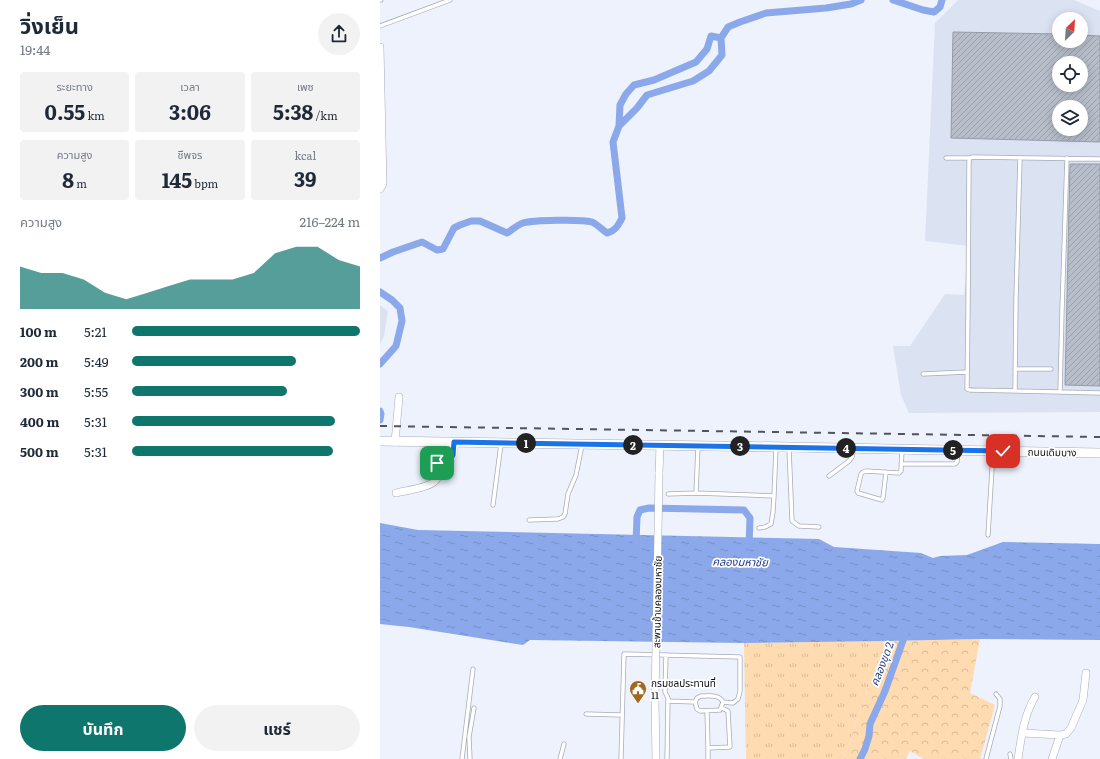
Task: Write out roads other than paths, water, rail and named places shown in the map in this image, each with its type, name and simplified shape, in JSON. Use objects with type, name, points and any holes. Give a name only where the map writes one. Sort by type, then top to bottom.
[{"type":"street","points":[[380,47],[383,184],[380,189]]},
{"type":"street","points":[[395,442],[399,397]]},
{"type":"street","name":"ถนนเดิมบาง","points":[[382,441],[1100,453]]},
{"type":"street","points":[[430,442],[428,452],[431,458],[442,465]]},
{"type":"street","points":[[396,493],[429,485],[434,482],[438,478],[442,465],[450,461],[453,455],[454,442]]},
{"type":"street","name":"สะพานข้ามคลองมหาชัย","points":[[656,759],[660,446]]},
{"type":"street","points":[[1023,733],[1066,734],[1074,721],[1083,700],[1086,674]]},
{"type":"street","points":[[1018,759],[1026,717],[1035,697]]},
{"type":"street","points":[[1052,759],[1060,735]]},
{"type":"lane","points":[[380,26],[450,0]]},
{"type":"lane","points":[[946,158],[1100,159]]},
{"type":"lane","points":[[970,158],[968,178],[967,389],[1100,393]]},
{"type":"lane","points":[[1015,391],[1020,158]]},
{"type":"lane","points":[[1060,392],[1067,158]]},
{"type":"lane","points":[[1015,369],[1051,369]]},
{"type":"lane","points":[[923,374],[966,372]]},
{"type":"lane","points":[[493,505],[501,443]]},
{"type":"lane","points":[[529,520],[558,519],[565,514],[568,494],[576,475],[582,444]]},
{"type":"lane","points":[[696,493],[698,446]]},
{"type":"lane","points":[[758,528],[768,526],[772,521],[776,447]]},
{"type":"lane","points":[[789,447],[792,521],[800,526],[819,527]]},
{"type":"lane","points":[[829,476],[851,459],[854,448]]},
{"type":"lane","points":[[886,472],[882,500],[858,493],[857,491],[861,474],[863,472],[900,471],[902,449]]},
{"type":"lane","points":[[901,464],[954,464],[957,462],[959,450]]},
{"type":"lane","points":[[988,535],[993,451]]},
{"type":"lane","points":[[668,494],[696,493],[774,496]]},
{"type":"lane","points":[[621,759],[624,654],[740,657],[740,691],[738,699],[733,703],[723,702]]},
{"type":"lane","points":[[666,655],[665,692],[668,698],[667,759]]},
{"type":"lane","points":[[462,759],[473,669]]},
{"type":"lane","points":[[986,759],[1000,706],[1000,699],[996,694]]},
{"type":"lane","points":[[695,702],[697,698],[701,696],[717,696],[721,698],[723,702],[722,708]]},
{"type":"lane","points":[[668,701],[695,702]]},
{"type":"lane","points":[[695,702],[700,711],[720,710],[722,708],[728,711],[730,747],[708,748]]},
{"type":"lane","points":[[470,759],[469,737],[474,708]]},
{"type":"lane","points":[[707,710],[708,759]]},
{"type":"lane","points":[[586,714],[622,715]]},
{"type":"lane","points":[[560,759],[564,744]]},
{"type":"lane","points":[[1010,754],[1011,759]]},
{"type":"water","name":"คลองมหาชัย","points":[[380,523],[418,530],[819,539],[834,547],[921,553],[933,558],[940,556],[967,555],[1003,542],[1100,544],[1100,640],[980,639],[744,643],[530,640],[523,645],[409,627],[380,624]]},
{"type":"waterway","points":[[619,126],[637,108],[647,95],[693,81],[709,71],[722,55],[721,38],[728,27],[766,13],[826,8],[851,4],[861,0]]},
{"type":"waterway","points":[[893,0],[934,12],[940,7],[942,0]]},
{"type":"waterway","points":[[380,258],[422,242],[437,250],[443,249],[454,228],[471,221],[480,221],[507,233],[523,223],[558,220],[592,222],[607,233],[612,231],[618,226],[622,218],[613,142],[619,126],[620,105],[626,94],[634,85],[654,80],[696,62],[707,49],[711,36],[721,38]]},
{"type":"waterway","points":[[380,292],[392,300],[400,308],[402,321],[396,346],[380,364]]},
{"type":"waterway","points":[[380,411],[380,420]]},
{"type":"waterway","points":[[636,543],[637,517],[640,510],[649,508],[744,510],[750,518],[749,546]]},
{"type":"waterway","name":"คลองขุด 2","points":[[860,759],[869,736],[870,724],[885,691],[906,632]]},
{"type":"railway","points":[[380,426],[1100,437]]},
{"type":"place","name":"กรมชลประทานที่ 11","points":[[638,704]]}]
